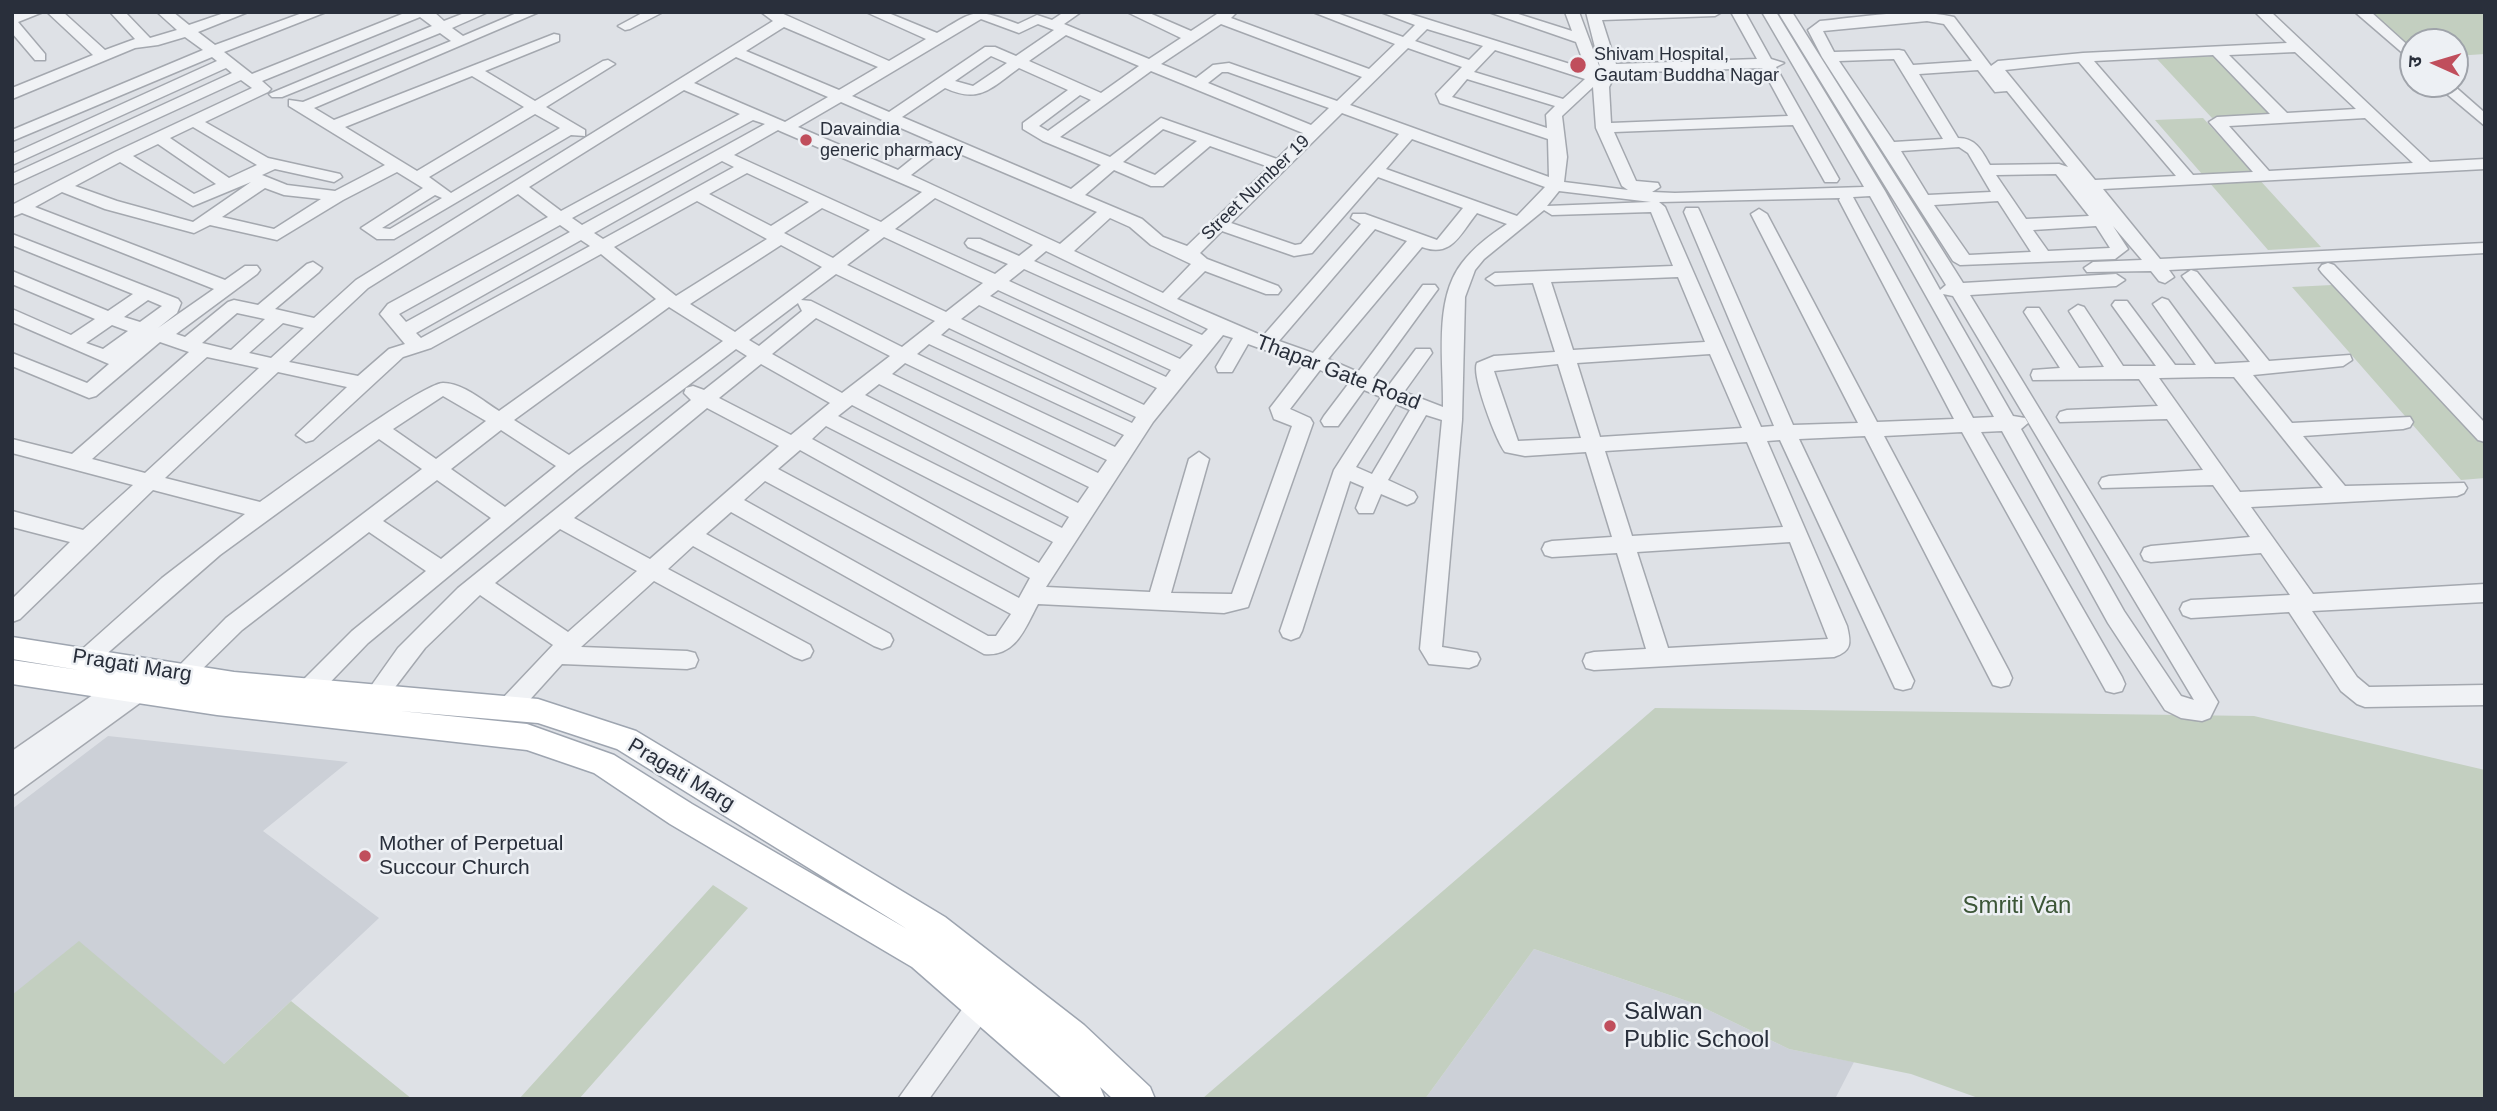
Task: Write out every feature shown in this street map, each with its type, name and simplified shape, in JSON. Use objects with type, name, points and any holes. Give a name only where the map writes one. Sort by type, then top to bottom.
[{"type":"main road","name":"Pragati Marg","points":[[12,648],[87,658],[150,678],[217,704],[527,737],[604,764],[681,814],[923,956],[1072,1037],[1138,1099]]},
{"type":"main road","name":"Pragati Marg","points":[[12,672],[150,678],[538,711],[626,740],[934,928],[1052,1064],[1088,1099]]},
{"type":"street","points":[[36,12],[12,21],[40,57]]},
{"type":"street","points":[[54,12],[103,56]]},
{"type":"street","points":[[117,12],[145,41]]},
{"type":"street","points":[[164,12],[259,84],[303,107],[474,213]]},
{"type":"street","points":[[12,136],[213,51],[319,12]]},
{"type":"street","points":[[16,209],[193,121],[259,84],[482,12],[501,26]]},
{"type":"street","points":[[303,107],[532,12]]},
{"type":"street","points":[[625,26],[656,12]]},
{"type":"street","points":[[873,12],[938,39]]},
{"type":"street","points":[[944,82],[964,91],[976,91],[1017,62],[1074,12]]},
{"type":"street","points":[[1320,12],[1567,105]]},
{"type":"street","points":[[1496,12],[1583,39]]},
{"type":"street","points":[[1572,12],[1583,39],[1608,81],[1601,88],[1604,128],[1630,186],[1677,188],[1831,179],[1874,185]]},
{"type":"street","points":[[1604,73],[1594,14],[1715,12]]},
{"type":"street","points":[[1738,12],[1831,179]]},
{"type":"street","points":[[2262,12],[2425,166]]},
{"type":"street","points":[[2362,12],[2399,45]]},
{"type":"street","points":[[12,180],[259,84],[418,13],[428,13],[458,43],[477,68],[534,107],[591,140]]},
{"type":"street","points":[[306,436],[411,338],[582,232],[721,155],[840,96],[978,13],[1019,29]]},
{"type":"street","points":[[1137,13],[1192,37]]},
{"type":"street","points":[[1392,13],[1492,45],[1604,73],[1800,63]]},
{"type":"street","points":[[12,94],[103,56],[145,41],[187,31],[230,14]]},
{"type":"street","points":[[1049,138],[1148,66],[1225,16],[1374,76]]},
{"type":"street","points":[[12,613],[87,539],[153,481],[362,284],[734,51],[775,17],[890,67]]},
{"type":"street","points":[[1938,17],[1949,20],[2101,221],[2119,249],[2115,253],[1966,261],[1959,257],[1925,200],[1829,57],[1815,30],[1820,25],[1938,17]]},
{"type":"street","points":[[1781,18],[1954,283],[2040,421],[2207,702],[2202,711],[2181,708],[2165,692],[1927,284],[1874,185],[1800,63],[1781,18]]},
{"type":"street","points":[[892,117],[1037,19],[1314,132]]},
{"type":"street","name":"Street Number 19","points":[[1166,300],[1218,224],[1374,76],[1424,24]]},
{"type":"street","points":[[334,126],[554,38]]},
{"type":"street","points":[[1492,45],[1444,94],[1445,100],[1558,137]]},
{"type":"street","points":[[2298,47],[2003,62],[1998,65],[1998,70],[2093,184],[2159,270],[2191,276],[2485,262]]},
{"type":"street","points":[[990,50],[1102,99]]},
{"type":"street","points":[[734,51],[1142,226],[1157,241],[1272,290]]},
{"type":"street","points":[[2217,51],[2282,117]]},
{"type":"street","points":[[1829,57],[1899,54],[1952,141]]},
{"type":"street","points":[[2082,57],[2187,178]]},
{"type":"street","points":[[12,160],[229,61]]},
{"type":"street","points":[[418,177],[608,64]]},
{"type":"street","points":[[1909,69],[1981,65]]},
{"type":"street","points":[[1196,85],[1218,68],[1229,67],[1555,185],[1633,196],[1686,198],[1874,185]]},
{"type":"street","points":[[12,73],[33,86]]},
{"type":"street","points":[[1555,185],[1561,160],[1554,115],[1604,73]]},
{"type":"street","name":"Thapar Gate Road","points":[[681,83],[934,191],[1242,337],[1315,361],[1421,407],[1452,416],[1456,295],[1460,279],[1480,252],[1521,223],[1555,185]]},
{"type":"street","points":[[1079,89],[1028,126],[1108,164],[1157,182],[1209,139]]},
{"type":"street","points":[[2459,98],[2485,121]]},
{"type":"street","points":[[2263,173],[2217,122],[2368,113]]},
{"type":"street","points":[[411,338],[389,314],[394,308],[752,114]]},
{"type":"street","points":[[1604,128],[1798,120]]},
{"type":"street","points":[[193,121],[278,166],[334,177]]},
{"type":"street","points":[[1073,196],[1108,164],[1161,123],[1279,165]]},
{"type":"street","points":[[435,188],[369,228],[383,235],[394,234],[571,128]]},
{"type":"street","points":[[1218,224],[1301,251],[1409,134]]},
{"type":"street","points":[[158,137],[230,186]]},
{"type":"street","points":[[900,176],[946,140]]},
{"type":"street","points":[[1890,147],[1952,141],[1969,145],[2043,257]]},
{"type":"street","points":[[121,155],[188,200],[201,200],[230,186],[256,179],[284,190],[337,196]]},
{"type":"street","points":[[721,155],[1185,369]]},
{"type":"street","points":[[2093,184],[2263,173],[2485,164]]},
{"type":"street","points":[[60,186],[111,205],[199,230],[280,235],[337,196],[398,165]]},
{"type":"street","points":[[199,230],[256,179],[278,166]]},
{"type":"street","points":[[1985,170],[2049,166],[2063,171]]},
{"type":"street","points":[[411,338],[603,247],[746,167]]},
{"type":"street","points":[[1376,172],[1521,223]]},
{"type":"street","points":[[517,185],[672,301],[758,355],[1083,515]]},
{"type":"street","points":[[306,692],[360,637],[570,465],[832,265],[934,191]]},
{"type":"street","points":[[697,194],[832,265],[950,320],[1143,424]]},
{"type":"street","points":[[1925,200],[2002,196]]},
{"type":"street","points":[[1846,200],[1966,423],[2114,684]]},
{"type":"street","points":[[12,765],[234,624],[501,420],[672,301],[774,236],[820,202]]},
{"type":"street","points":[[1340,211],[1429,244],[1443,244],[1474,206]]},
{"type":"street","points":[[1552,211],[1657,207],[1836,625],[1840,645],[1834,648],[1594,661]]},
{"type":"street","points":[[16,209],[226,287]]},
{"type":"street","points":[[508,708],[563,650],[766,472],[824,417],[1021,262],[1055,247],[1107,212]]},
{"type":"street","points":[[1692,212],[1786,432],[1903,681]]},
{"type":"street","points":[[1759,215],[2001,678]]},
{"type":"street","points":[[2021,225],[2120,220]]},
{"type":"street","points":[[1266,344],[1371,223]]},
{"type":"street","points":[[12,239],[174,305],[154,333],[125,363],[89,391],[12,359]]},
{"type":"street","points":[[766,472],[1026,602],[1159,599],[1233,604],[1244,597],[1303,423],[1281,414],[1280,408],[1315,361],[1418,240]]},
{"type":"street","points":[[974,243],[1205,343]]},
{"type":"street","points":[[1927,284],[2485,248]]},
{"type":"street","points":[[261,312],[313,268]]},
{"type":"street","points":[[2328,269],[2485,435]]},
{"type":"street","points":[[106,356],[154,333],[251,270]]},
{"type":"street","points":[[1495,279],[1685,271]]},
{"type":"street","points":[[1540,276],[1660,657]]},
{"type":"street","points":[[2191,276],[2264,367]]},
{"type":"street","points":[[12,277],[110,318],[196,348],[274,368],[363,384]]},
{"type":"street","points":[[1331,421],[1429,289]]},
{"type":"street","points":[[73,343],[145,294]]},
{"type":"street","points":[[977,297],[1172,387]]},
{"type":"street","points":[[792,298],[903,355],[1121,458]]},
{"type":"street","points":[[2162,304],[2210,371]]},
{"type":"street","points":[[2121,305],[2171,373]]},
{"type":"street","points":[[75,463],[196,348],[234,306],[318,325]]},
{"type":"street","points":[[375,696],[387,677],[429,627],[479,583],[815,310]]},
{"type":"street","points":[[2078,310],[2118,374]]},
{"type":"street","points":[[2034,312],[2074,374]]},
{"type":"street","points":[[12,316],[125,363]]},
{"type":"street","points":[[234,357],[280,316]]},
{"type":"street","points":[[730,502],[984,645],[1004,642],[1043,575],[1143,424],[1220,327]]},
{"type":"street","points":[[928,335],[1143,424]]},
{"type":"street","points":[[1225,368],[1242,337]]},
{"type":"street","points":[[1718,347],[1494,362],[1484,368],[1512,447],[1525,449],[1786,432],[2040,421]]},
{"type":"street","points":[[1292,631],[1344,470],[1392,395],[1423,353]]},
{"type":"street","points":[[2040,375],[2239,370],[2343,360]]},
{"type":"street","points":[[2239,370],[2340,495]]},
{"type":"street","points":[[2145,373],[2266,544],[2349,684],[2365,697],[2485,695]]},
{"type":"street","points":[[878,375],[1104,485]]},
{"type":"street","points":[[678,385],[796,443],[1043,575]]},
{"type":"street","points":[[87,658],[134,613],[264,511],[378,429],[446,388],[570,465]]},
{"type":"street","points":[[1366,508],[1375,485],[1421,407]]},
{"type":"street","points":[[2067,417],[2172,412]]},
{"type":"street","points":[[1452,416],[1431,654],[1437,658],[1469,659]]},
{"type":"street","points":[[824,417],[1068,540]]},
{"type":"street","points":[[2289,430],[2403,422]]},
{"type":"street","points":[[378,429],[506,518]]},
{"type":"street","points":[[12,446],[264,511]]},
{"type":"street","points":[[1159,599],[1199,459]]},
{"type":"street","points":[[1344,470],[1407,497]]},
{"type":"street","points":[[2109,483],[2218,477]]},
{"type":"street","points":[[2234,500],[2458,488]]},
{"type":"street","points":[[12,519],[87,539]]},
{"type":"street","points":[[558,519],[802,651]]},
{"type":"street","points":[[368,521],[443,571]]},
{"type":"street","points":[[1552,549],[1797,534]]},
{"type":"street","points":[[692,536],[882,640]]},
{"type":"street","points":[[2151,554],[2266,544]]},
{"type":"street","points":[[479,583],[563,650],[687,660]]},
{"type":"street","points":[[2191,608],[2485,593]]},
{"type":"street","points":[[12,786],[150,678]]},
{"type":"street","points":[[912,1099],[990,992]]},
{"type":"shaded area","points":[[108,736],[348,762],[263,831],[379,918],[224,1064],[12,995],[12,809]]},
{"type":"shaded area","name":"Salwan Public School","points":[[1534,949],[1696,1004],[1789,1049],[1854,1062],[1835,1099],[1425,1099]]},
{"type":"green space","points":[[2370,12],[2485,12],[2485,54],[2469,55],[2469,28],[2399,28],[2399,37]]},
{"type":"green space","points":[[2216,56],[2273,114],[2212,118],[2157,59]]},
{"type":"green space","points":[[2203,118],[2321,247],[2268,250],[2155,120]]},
{"type":"green space","points":[[2352,284],[2485,428],[2485,478],[2461,480],[2292,287]]},
{"type":"green space","name":"Smriti Van","points":[[1655,708],[2254,716],[2485,770],[2485,1099],[1981,1099],[1911,1074],[1789,1049],[1696,1004],[1534,949],[1425,1099],[1203,1098]]},
{"type":"green space","points":[[713,885],[748,908],[579,1099],[519,1099]]},
{"type":"green space","points":[[79,941],[224,1064],[291,1001],[412,1099],[12,1099],[12,995]]},
{"type":"place","name":"Shivam Hospital, Gautam Buddha Nagar","points":[[1578,65]]},
{"type":"place","name":"Davaindia generic pharmacy","points":[[806,140]]},
{"type":"place","name":"Mother of Perpetual Succour Church","points":[[365,856]]},
{"type":"place","name":"Salwan Public School","points":[[1610,1026]]}]
